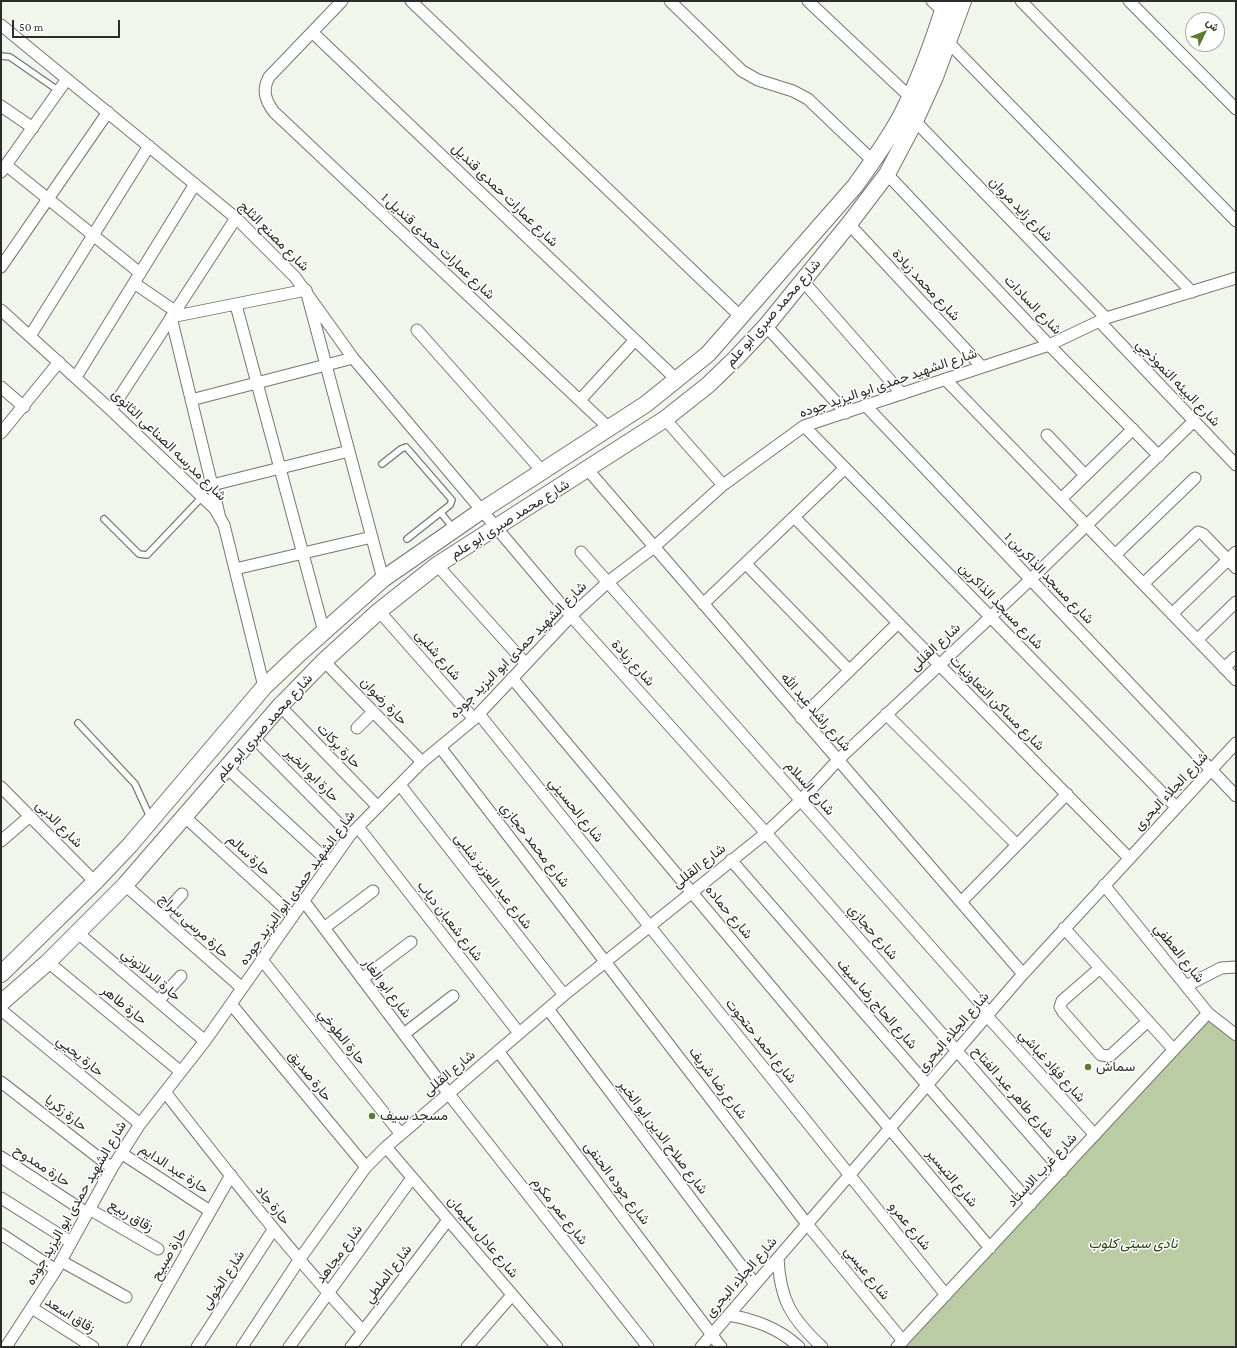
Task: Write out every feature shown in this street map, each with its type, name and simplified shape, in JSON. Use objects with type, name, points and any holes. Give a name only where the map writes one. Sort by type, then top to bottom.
[{"type":"street","points":[[312,32],[342,1]]},
{"type":"street","points":[[411,1],[741,317]]},
{"type":"street","points":[[670,1],[742,71],[758,80],[793,91],[808,100],[873,161]]},
{"type":"street","points":[[808,1],[910,97]]},
{"type":"street","name":"شارع محمد صبرى ابو علم","points":[[1,1003],[48,962],[126,885],[252,736],[324,660],[379,611],[437,565],[494,527],[588,470],[666,418],[708,386],[736,358],[766,326],[802,280],[850,224],[887,174],[915,121],[948,42],[963,1]]},
{"type":"street","points":[[1021,1],[1236,222]]},
{"type":"street","points":[[1129,1],[1236,109]]},
{"type":"street","name":"شارع محمد صبرى ابو علم","points":[[1,974],[95,882],[151,820],[264,687],[383,579],[481,511],[646,404],[708,354],[855,186],[873,161],[901,116],[910,97],[940,4]]},
{"type":"street","name":"شارع مصنع الثلج","points":[[1,25],[236,218],[284,265],[306,290],[353,358],[481,511]]},
{"type":"street","name":"شارع عمارات حمدى قنديل 1","points":[[312,32],[269,77],[265,91],[266,99],[274,112],[609,428]]},
{"type":"street","name":"شارع عمارات حمدى قنديل","points":[[312,32],[677,380]]},
{"type":"street","points":[[948,42],[1192,292]]},
{"type":"street","points":[[67,79],[33,128],[5,162],[140,273]]},
{"type":"street","points":[[1,106],[33,128]]},
{"type":"street","points":[[1,267],[108,112]]},
{"type":"street","name":"شارع زايد مروان","points":[[915,121],[1102,319]]},
{"type":"street","points":[[30,336],[149,146]]},
{"type":"street","name":"شارع السادات","points":[[887,174],[1049,345],[1159,456]]},
{"type":"street","points":[[76,378],[195,184]]},
{"type":"street","points":[[112,410],[236,218]]},
{"type":"street","name":"شارع محمد زيادة","points":[[850,224],[981,366]]},
{"type":"street","name":"شارع الشهيد حمدى ابو اليزيد جوده","points":[[6,1347],[58,1265],[112,1168],[140,1124],[205,1041],[292,915],[350,836],[377,806],[422,762],[477,716],[571,616],[608,582],[654,547],[723,485],[804,426],[981,366],[1049,345],[1102,319],[1236,278]]},
{"type":"street","points":[[802,280],[902,394]]},
{"type":"street","points":[[134,283],[174,314],[191,400],[219,514]]},
{"type":"street","points":[[174,314],[236,305],[306,290],[383,579]]},
{"type":"street","points":[[236,305],[324,632]]},
{"type":"street","name":"شارع مدرسه الصناعى الثانوى","points":[[1,310],[112,410],[203,496],[219,514],[224,524],[264,687]]},
{"type":"street","name":"شارع البيئه النموذجي","points":[[1102,319],[1236,465]]},
{"type":"street","points":[[766,326],[846,413]]},
{"type":"street","points":[[417,330],[543,472]]},
{"type":"street","points":[[580,400],[635,340]]},
{"type":"street","points":[[191,400],[353,358]]},
{"type":"street","points":[[1,433],[24,407],[59,362]]},
{"type":"street","points":[[945,379],[1236,680]]},
{"type":"street","points":[[1,387],[24,407]]},
{"type":"street","name":"شارع مسجد الذاكرين 1","points":[[866,406],[1236,796]]},
{"type":"street","points":[[666,418],[723,485]]},
{"type":"street","name":"شارع القللى","points":[[242,1347],[300,1260],[366,1168],[400,1133],[564,995],[766,833],[801,800],[838,760],[938,664],[1087,526],[1194,421]]},
{"type":"street","name":"شارع مسجد الذاكرين","points":[[804,426],[1176,807]]},
{"type":"street","points":[[1061,499],[1133,429]]},
{"type":"street","points":[[1047,435],[1086,475]]},
{"type":"street","points":[[212,485],[349,451]]},
{"type":"street","points":[[703,604],[845,468]]},
{"type":"street","name":"شارع راشد عبد الله","points":[[588,470],[1023,974]]},
{"type":"street","points":[[1115,555],[1195,478]]},
{"type":"street","name":"شارع زيادة","points":[[481,511],[571,616],[766,833]]},
{"type":"street","name":"شارع مساكن التعاونيات","points":[[794,517],[1129,858]]},
{"type":"street","points":[[1143,584],[1198,532],[1203,534],[1232,556],[1236,568]]},
{"type":"street","points":[[235,569],[372,537]]},
{"type":"street","name":"شارع السلام","points":[[581,552],[801,800],[988,1015]]},
{"type":"street","points":[[1172,614],[1232,556]]},
{"type":"street","points":[[746,564],[849,670]]},
{"type":"street","points":[[437,565],[526,664]]},
{"type":"street","points":[[1197,640],[1236,602]]},
{"type":"street","name":"شارع شلبى","points":[[379,611],[477,716]]},
{"type":"street","points":[[802,718],[898,623]]},
{"type":"street","points":[[1224,668],[1236,657]]},
{"type":"street","name":"حارة رضوان","points":[[324,660],[422,762]]},
{"type":"street","name":"شارع حماده","points":[[512,678],[891,1128]]},
{"type":"street","name":"حارة بركات","points":[[280,706],[377,806]]},
{"type":"street","points":[[357,728],[373,712]]},
{"type":"street","points":[[886,714],[1017,845]]},
{"type":"street","name":"شارع الحسيني","points":[[477,716],[650,925]]},
{"type":"street","name":"حارة ابو الخير","points":[[252,736],[350,836]]},
{"type":"street","name":"شارع الجلاء البحرى","points":[[701,1347],[1023,974],[1104,884],[1236,743]]},
{"type":"street","name":"شارع محمد حجازي","points":[[440,747],[606,961]]},
{"type":"street","points":[[226,767],[330,863]]},
{"type":"street","name":"شارع عبد العزيز شلبى","points":[[400,785],[564,995]]},
{"type":"street","name":"شارع الدبى","points":[[1,787],[95,882]]},
{"type":"street","points":[[961,902],[1067,794]]},
{"type":"street","points":[[1,841],[30,816]]},
{"type":"street","name":"حارة سالم","points":[[185,816],[292,915]]},
{"type":"street","name":"شارع شعبان دياب","points":[[358,827],[519,1032]]},
{"type":"street","name":"شارع حجازي","points":[[766,833],[957,1051]]},
{"type":"street","name":"شارع الحاج رضا سيف","points":[[731,860],[1031,1204]]},
{"type":"street","name":"شارع العطفي","points":[[1104,884],[1208,1013],[1236,1035]]},
{"type":"street","name":"حارة مرسى سراج","points":[[126,885],[242,988]]},
{"type":"street","points":[[324,928],[373,891]]},
{"type":"street","points":[[161,917],[182,894]]},
{"type":"street","name":"شارع ابو الغار","points":[[303,900],[448,1093]]},
{"type":"street","name":"شارع احمد حتحوت","points":[[650,925],[850,1175]]},
{"type":"street","points":[[1064,928],[1174,1050]]},
{"type":"street","name":"حارة الدلاتوني","points":[[78,933],[205,1041]]},
{"type":"street","points":[[362,979],[411,942]]},
{"type":"street","name":"حارة الطوخي","points":[[262,960],[400,1133]]},
{"type":"street","name":"شارع رضا شريف","points":[[606,961],[807,1224]]},
{"type":"street","name":"حارة طاهر","points":[[48,962],[182,1072]]},
{"type":"street","points":[[1186,986],[1221,968],[1236,967]]},
{"type":"street","points":[[1100,968],[1062,1001],[1060,1007],[1062,1012],[1101,1055],[1106,1057],[1110,1056],[1148,1021]]},
{"type":"street","points":[[158,1001],[181,976]]},
{"type":"street","points":[[404,1034],[453,996]]},
{"type":"street","name":"حارة صديق","points":[[231,1004],[366,1168]]},
{"type":"street","name":"شارع صلاح الدين ابو الخير","points":[[548,1009],[755,1284]]},
{"type":"street","name":"حارة يحيي","points":[[1,1010],[140,1124]]},
{"type":"street","name":"شارع غرب الاستاد","points":[[900,1344],[1062,1172],[1208,1013]]},
{"type":"street","name":"شارع فؤاد غباشي","points":[[988,1015],[1095,1136]]},
{"type":"street","name":"شارع جوده الحنفى","points":[[498,1050],[721,1347]]},
{"type":"street","name":"شارع طاهر عبد الفتاح","points":[[957,1051],[1062,1172]]},
{"type":"street","name":"حارة زكريا","points":[[1,1082],[112,1168]]},
{"type":"street","name":"حارة جاد","points":[[165,1092],[273,1230],[328,1293],[364,1331]]},
{"type":"street","name":"شارع عمر مكرم","points":[[448,1093],[648,1347]]},
{"type":"street","name":"شارع التيسير","points":[[891,1128],[990,1248]]},
{"type":"street","name":"شارع عادل سليمان","points":[[386,1147],[557,1347]]},
{"type":"street","name":"حارة عبد الدايم","points":[[121,1153],[210,1211]]},
{"type":"street","name":"حارة ممدوح","points":[[1,1157],[88,1211]]},
{"type":"street","name":"حارة صبيح","points":[[133,1347],[231,1175]]},
{"type":"street","name":"شارع عمرو","points":[[850,1175],[946,1295]]},
{"type":"street","name":"شارع مجاهد","points":[[289,1347],[412,1178]]},
{"type":"street","points":[[1,1198],[71,1242]]},
{"type":"street","name":"زقاق ربيع","points":[[88,1211],[158,1249]]},
{"type":"street","name":"شارع الملطي","points":[[351,1347],[448,1220]]},
{"type":"street","name":"شارع عيسي","points":[[807,1224],[900,1344]]},
{"type":"street","name":"شارع الخولى","points":[[197,1347],[273,1230]]},
{"type":"street","points":[[1,1234],[58,1265],[126,1297]]},
{"type":"street","points":[[778,1258],[779,1279],[784,1300],[795,1319],[822,1347]]},
{"type":"street","points":[[467,1347],[512,1295]]},
{"type":"street","name":"زقاق اسعد","points":[[32,1308],[93,1347]]},
{"type":"street","points":[[729,1315],[758,1321],[772,1327],[799,1347]]},
{"type":"lane","points":[[1,56],[10,57],[59,90]]},
{"type":"lane","points":[[382,464],[401,449],[408,448],[451,498],[452,503],[407,539]]},
{"type":"lane","points":[[104,519],[139,554],[147,555],[203,496]]},
{"type":"lane","points":[[441,513],[454,530]]},
{"type":"lane","points":[[78,723],[135,784],[151,820]]},
{"type":"green space","name":"نادى سيتى كلوب","points":[[1208,1013],[1236,1035],[1236,1347],[897,1347]]},
{"type":"place","name":"سماش","points":[[1088,1067]]},
{"type":"place","name":"مسجد سيف","points":[[372,1116]]}]
